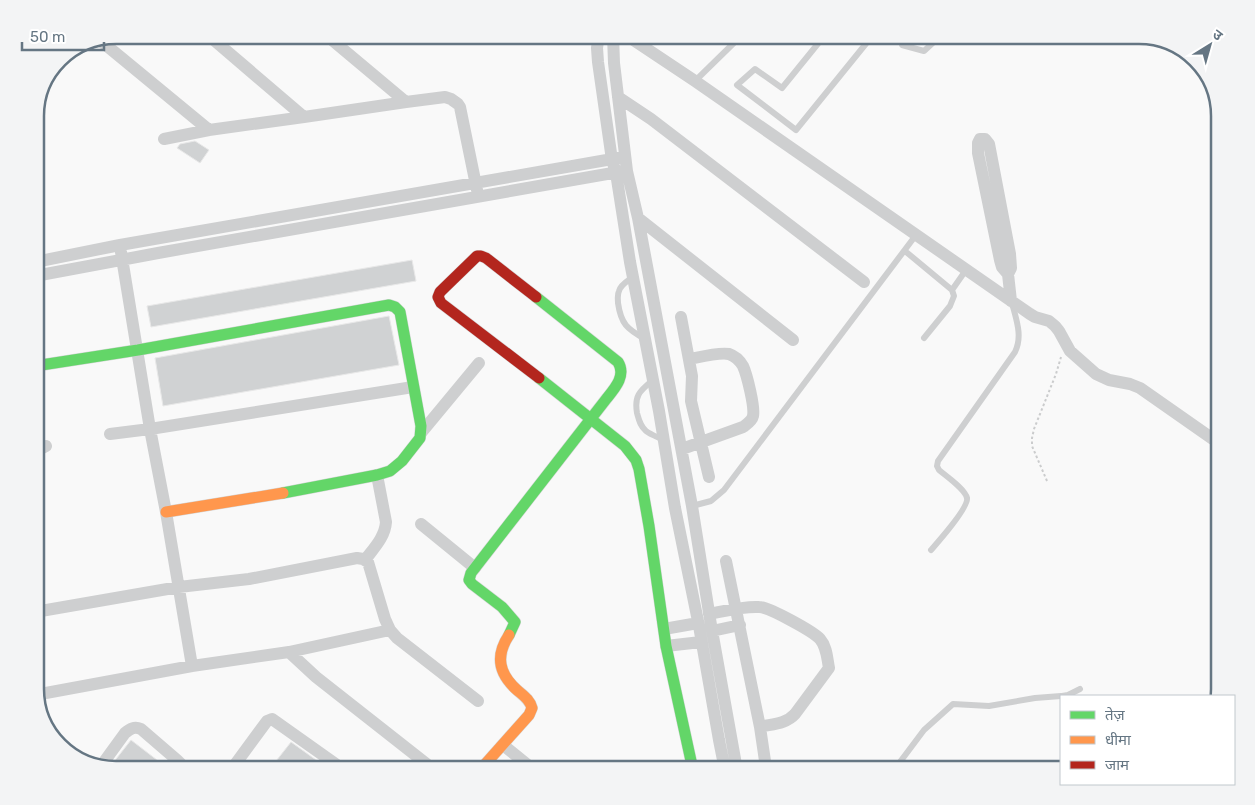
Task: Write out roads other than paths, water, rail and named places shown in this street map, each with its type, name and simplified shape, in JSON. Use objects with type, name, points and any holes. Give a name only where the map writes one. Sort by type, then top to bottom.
[{"type":"street","points":[[219,44],[304,117]]},
{"type":"street","points":[[337,44],[406,102]]},
{"type":"street","points":[[598,44],[598,62],[621,172],[633,277],[723,761]]},
{"type":"street","points":[[613,44],[618,97],[618,158]]},
{"type":"street","points":[[639,44],[1034,317],[1051,322],[1058,328],[1065,343],[1074,355],[1096,374],[1109,380],[1140,388],[1211,438]]},
{"type":"street","points":[[106,45],[209,130]]},
{"type":"street","points":[[164,139],[209,130],[445,97],[451,99],[460,107],[478,196]]},
{"type":"street","points":[[618,97],[651,119],[864,282]]},
{"type":"street","points":[[1008,274],[1002,267],[1000,260],[979,162],[977,147],[980,139],[985,139],[989,144],[1010,254],[1011,268],[1008,274],[1011,301]]},
{"type":"street","points":[[44,260],[120,245],[618,158]]},
{"type":"street","points":[[44,275],[122,259],[621,172]]},
{"type":"street","points":[[621,172],[638,218],[682,449],[735,761]]},
{"type":"street","points":[[638,218],[794,340]]},
{"type":"street","points":[[120,245],[192,666]]},
{"type":"street","points":[[488,761],[529,715],[532,706],[507,679],[500,660],[501,651],[515,622],[512,616],[472,584],[469,580],[471,573],[475,568],[591,418],[615,387],[621,376],[621,366],[491,262],[482,256],[477,256],[440,292],[438,297],[440,301],[591,418],[625,446],[636,460],[649,526],[666,646],[691,761]]},
{"type":"street","points":[[51,259],[56,273]]},
{"type":"street","points":[[44,365],[138,350],[389,305],[395,306],[400,312],[421,434]]},
{"type":"street","points":[[681,316],[692,376],[691,402],[710,477]]},
{"type":"street","points":[[682,449],[743,427],[753,415],[747,376],[735,357],[725,354],[690,359]]},
{"type":"street","points":[[166,512],[280,493],[390,471],[402,461],[418,442],[421,434],[479,363]]},
{"type":"street","points":[[110,434],[413,387]]},
{"type":"street","points":[[365,560],[383,536],[386,528],[377,475]]},
{"type":"street","points":[[675,508],[692,506]]},
{"type":"street","points":[[421,524],[475,568]]},
{"type":"street","points":[[44,610],[179,587],[249,579],[357,558],[368,562],[390,630],[410,649],[478,701]]},
{"type":"street","points":[[726,561],[760,727],[764,761]]},
{"type":"street","points":[[710,614],[737,608],[761,607],[776,612],[819,638],[825,646],[829,668],[792,716],[784,722],[760,727]]},
{"type":"street","points":[[664,628],[698,623]]},
{"type":"street","points":[[712,631],[740,626]]},
{"type":"street","points":[[44,694],[192,666],[289,652],[390,630]]},
{"type":"street","points":[[666,646],[701,642]]},
{"type":"street","points":[[289,652],[316,676],[423,761]]},
{"type":"street","points":[[238,761],[267,721],[272,719],[331,761]]},
{"type":"street","points":[[105,761],[125,733],[136,727],[141,729],[179,761]]},
{"type":"street","points":[[503,745],[522,761]]},
{"type":"lane","points":[[695,82],[733,44]]},
{"type":"lane","points":[[818,44],[782,88],[756,69],[737,85],[796,130],[866,44]]},
{"type":"lane","points":[[902,44],[924,51],[932,44]]},
{"type":"lane","points":[[692,506],[711,501],[724,490],[916,235]]},
{"type":"lane","points":[[904,251],[952,290],[954,296],[950,306],[924,338]]},
{"type":"lane","points":[[952,290],[966,270]]},
{"type":"lane","points":[[633,277],[619,291],[621,319],[631,332],[645,339]]},
{"type":"lane","points":[[931,550],[964,509],[968,501],[966,494],[939,470],[937,466],[938,461],[1018,346],[1019,334],[1011,301]]},
{"type":"lane","points":[[653,380],[639,393],[636,398],[636,406],[639,422],[644,430],[664,440]]},
{"type":"lane","points":[[1068,695],[1080,689]]},
{"type":"lane","points":[[901,761],[924,730],[953,704],[997,705],[1035,698],[1060,696]]}]
